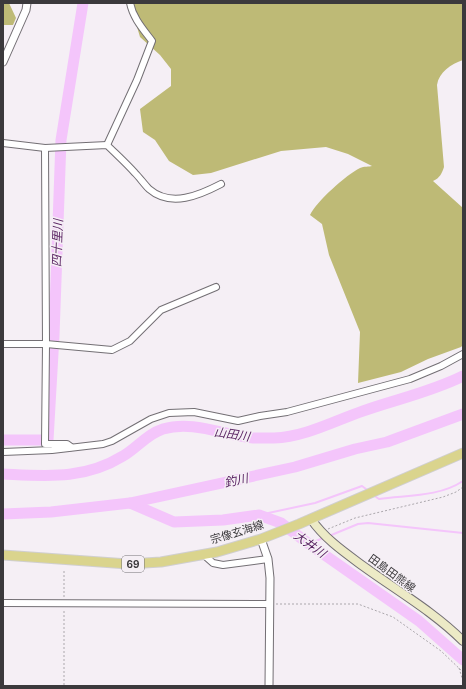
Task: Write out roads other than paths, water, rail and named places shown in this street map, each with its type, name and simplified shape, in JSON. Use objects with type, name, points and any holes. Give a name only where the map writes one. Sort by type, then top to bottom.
[{"type":"main road","name":"宗像玄海線","points":[[3,555],[128,564],[161,562],[204,555],[274,534],[463,453]]},
{"type":"main road","name":"田島田熊線","points":[[311,519],[324,535],[340,549],[438,619],[463,641]]},
{"type":"street","points":[[3,62],[26,10],[27,3]]},
{"type":"street","points":[[106,145],[137,80],[152,41],[139,25],[132,12],[130,3]]},
{"type":"street","points":[[3,143],[45,148],[106,145],[150,190],[162,196],[186,198],[201,194],[221,184]]},
{"type":"street","points":[[45,148],[46,344],[44,444],[67,444],[71,447]]},
{"type":"street","points":[[3,344],[46,344],[112,350],[130,341],[161,310],[216,287]]},
{"type":"street","points":[[3,452],[52,450],[103,444],[112,441],[151,419],[168,413],[194,412],[238,421],[288,412],[410,379],[441,366],[463,354]]},
{"type":"street","points":[[261,539],[268,559],[270,578],[269,686]]},
{"type":"street","points":[[204,555],[213,564],[223,565],[268,559]]},
{"type":"street","points":[[3,603],[270,604]]},
{"type":"waterway","name":"四十里川","points":[[3,440],[48,440],[54,336],[61,140],[83,3]]},
{"type":"waterway","name":"山田川","points":[[3,474],[50,476],[79,473],[94,469],[123,456],[157,431],[174,427],[197,427],[253,438],[274,438],[297,435],[363,411],[426,391],[463,376]]},
{"type":"waterway","name":"釣川","points":[[3,514],[51,512],[130,503],[295,467],[355,449],[387,442],[463,414]]},
{"type":"waterway","points":[[376,497],[379,499],[433,493],[444,490],[463,481]]},
{"type":"waterway","points":[[259,515],[315,503],[362,486],[366,489]]},
{"type":"waterway","name":"大井川","points":[[130,503],[174,522],[223,520],[259,515],[281,523],[419,621],[463,660]]},
{"type":"waterway","points":[[329,536],[358,524],[368,523],[463,533]]},
{"type":"waterway","points":[[309,544],[323,538]]}]
